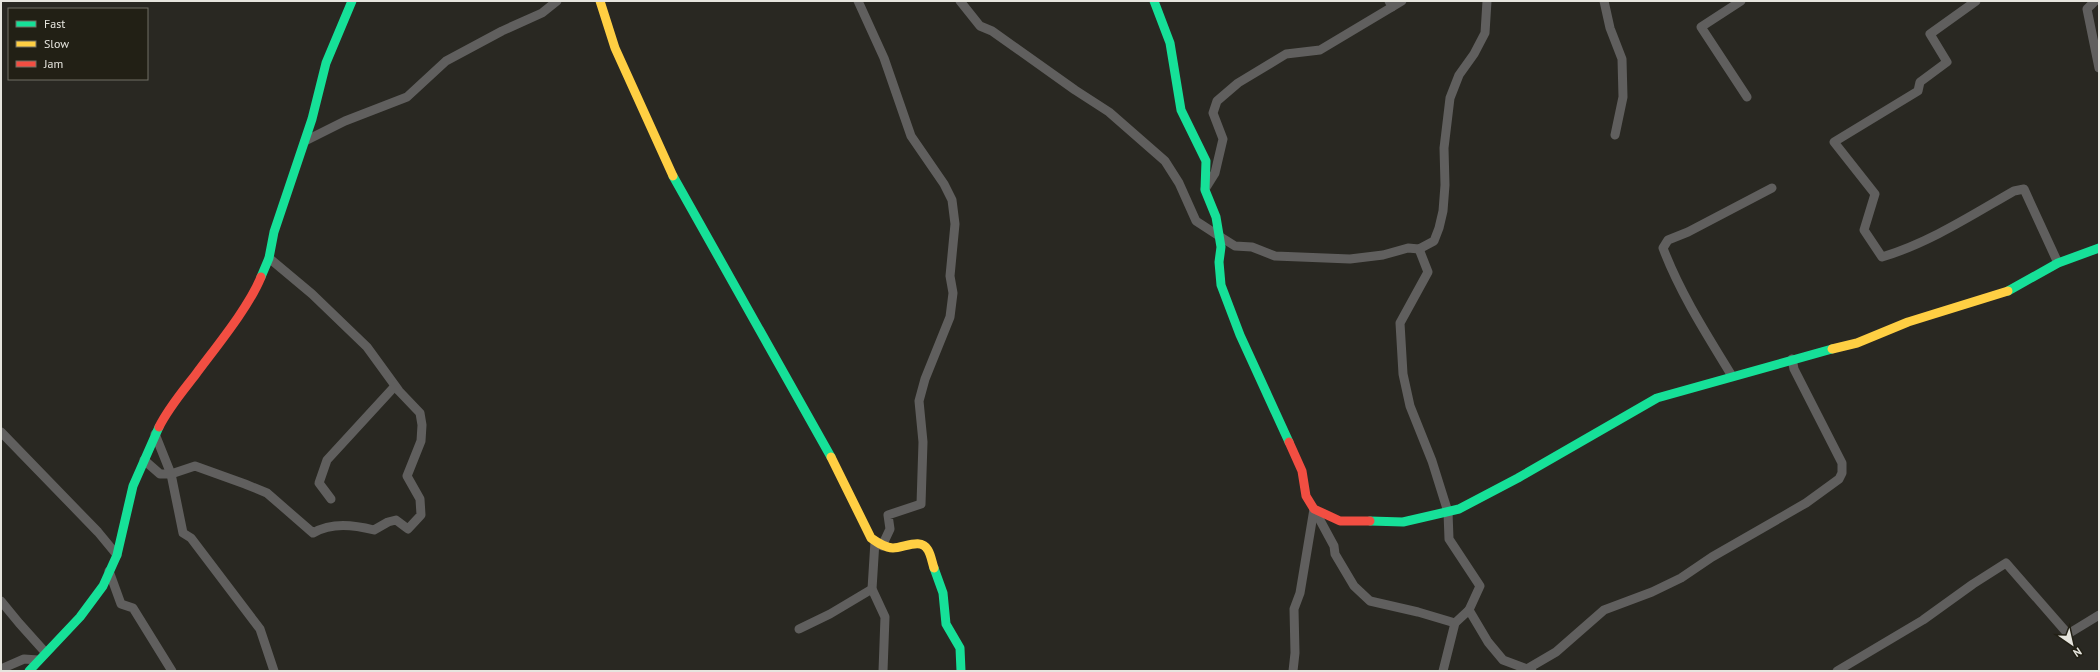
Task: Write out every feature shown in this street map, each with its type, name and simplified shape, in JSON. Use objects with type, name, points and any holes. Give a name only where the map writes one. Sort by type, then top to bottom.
[{"type":"street","points":[[29,671],[45,652],[80,617],[103,586],[118,555],[133,486],[169,408],[196,374],[243,308],[259,282],[269,258],[274,232],[305,141],[326,63],[352,1]]},
{"type":"street","points":[[305,141],[345,121],[407,97],[446,61],[502,30],[542,13],[557,1]]},
{"type":"street","points":[[600,1],[615,48],[638,96],[663,158],[693,215],[828,449],[871,538],[879,544],[895,548],[915,542],[923,544],[928,549],[943,593],[946,624],[960,648],[962,671]]},
{"type":"street","points":[[858,1],[884,58],[911,136],[944,184],[952,200],[956,224],[950,276],[952,293],[950,317],[925,378],[919,401],[923,442],[921,504],[888,514],[890,529],[879,544],[872,589],[885,617],[883,671]]},
{"type":"street","points":[[960,1],[980,26],[992,31],[1075,90],[1109,112],[1140,141],[1165,161],[1179,183],[1196,221],[1235,246],[1252,247],[1275,256],[1350,259],[1383,255],[1408,248],[1419,249],[1434,241],[1439,228],[1445,185],[1444,148],[1450,98],[1459,75],[1474,54],[1485,33],[1487,1]]},
{"type":"street","points":[[1154,1],[1170,43],[1181,110],[1206,161],[1205,190],[1216,217],[1221,247],[1219,262],[1221,285],[1240,335],[1302,471],[1306,496],[1334,546],[1335,554],[1354,586],[1370,601],[1418,612],[1455,623]]},
{"type":"street","points":[[1205,190],[1215,173],[1223,138],[1212,113],[1217,101],[1238,84],[1286,54],[1320,50],[1390,4],[1402,1]]},
{"type":"street","points":[[1604,1],[1610,28],[1622,59],[1623,97],[1615,135]]},
{"type":"street","points":[[1741,1],[1702,27],[1747,97]]},
{"type":"street","points":[[1976,1],[1930,34],[1947,62],[1920,82],[1918,91],[1834,142],[1875,194],[1864,230],[1882,257],[1899,252],[1941,232],[2014,191],[2024,189],[2058,263]]},
{"type":"street","points":[[2095,1],[2087,8],[2099,68]]},
{"type":"street","points":[[1732,376],[1695,314],[1669,265],[1663,248],[1668,240],[1688,232],[1772,188]]},
{"type":"street","points":[[1314,509],[1340,520],[1362,522],[1403,522],[1459,509],[1518,478],[1657,398],[1792,359],[1857,343],[1908,322],[2010,290],[2058,263],[2099,248]]},
{"type":"street","points":[[1419,249],[1428,272],[1400,323],[1403,374],[1410,406],[1432,461],[1448,512],[1449,539],[1480,586],[1469,610],[1455,623],[1443,671]]},
{"type":"street","points":[[144,460],[160,474],[171,474],[194,466],[266,493],[313,533],[324,527],[352,524],[374,530],[388,522],[396,520],[408,529],[421,515],[420,498],[407,476],[419,449],[422,425],[420,413],[395,386],[367,348],[312,294],[269,258]]},
{"type":"street","points":[[1469,610],[1488,642],[1503,660],[1530,670],[1556,652],[1604,610],[1652,592],[1681,578],[1712,556],[1806,503],[1839,479],[1842,473],[1842,463],[1794,369],[1792,359]]},
{"type":"street","points":[[331,499],[319,483],[327,460],[395,386]]},
{"type":"street","points":[[1,432],[118,555]]},
{"type":"street","points":[[156,434],[171,474],[183,533],[191,538],[260,629],[274,671]]},
{"type":"street","points":[[1293,671],[1295,653],[1294,609],[1300,593],[1314,509]]},
{"type":"street","points":[[1837,671],[1923,620],[1973,584],[2006,563],[2068,634],[2099,615]]},
{"type":"street","points":[[109,571],[121,604],[133,608],[172,671]]},
{"type":"street","points":[[799,629],[830,614],[872,589]]},
{"type":"street","points":[[1,600],[19,624],[45,652]]},
{"type":"street","points":[[1,669],[24,659],[38,660]]},
{"type":"traffic: fast","points":[[261,277],[269,258],[274,232],[312,119],[326,63],[352,1]]},
{"type":"traffic: fast","points":[[1154,1],[1170,43],[1181,110],[1206,161],[1205,190],[1216,217],[1221,247],[1219,262],[1221,285],[1240,335],[1289,442]]},
{"type":"traffic: fast","points":[[673,176],[831,457]]},
{"type":"traffic: fast","points":[[2008,291],[2058,263],[2099,248]]},
{"type":"traffic: fast","points":[[1370,521],[1403,522],[1459,509],[1518,478],[1657,398],[1832,349]]},
{"type":"traffic: fast","points":[[29,671],[80,617],[103,586],[117,555],[133,486],[159,427]]},
{"type":"traffic: fast","points":[[934,568],[943,593],[946,624],[960,648],[961,671]]},
{"type":"traffic: slow","points":[[600,1],[615,48],[673,176]]},
{"type":"traffic: slow","points":[[1832,349],[1857,343],[1908,322],[2008,291]]},
{"type":"traffic: slow","points":[[831,457],[871,538],[890,548],[921,544],[928,550],[934,568]]},
{"type":"traffic: jam","points":[[159,427],[176,399],[249,301],[261,277]]},
{"type":"traffic: jam","points":[[1289,442],[1302,471],[1306,496],[1314,509],[1340,521],[1370,521]]}]
